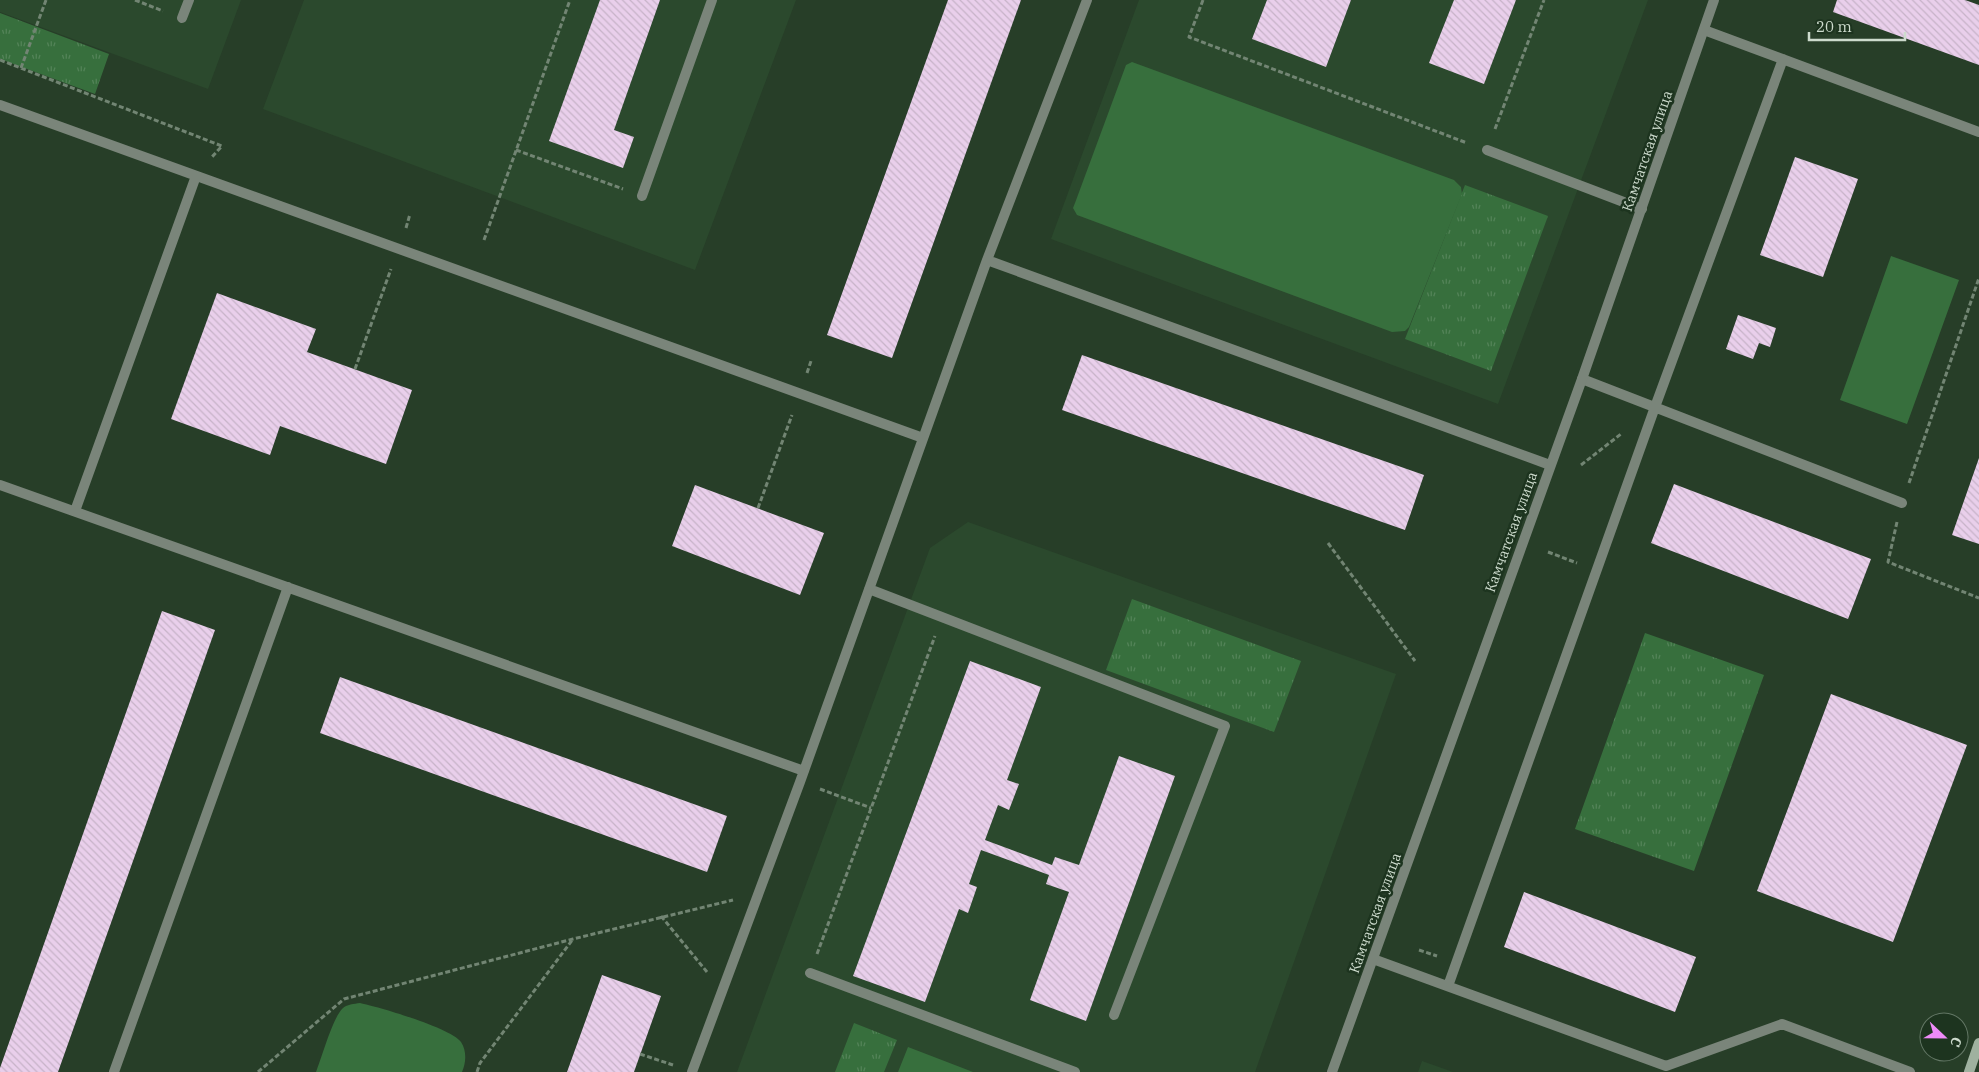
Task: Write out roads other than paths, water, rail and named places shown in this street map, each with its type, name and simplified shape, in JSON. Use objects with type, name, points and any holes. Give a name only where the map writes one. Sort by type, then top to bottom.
[{"type":"street","points":[[182,18],[189,0]]},
{"type":"street","points":[[642,196],[712,0]]},
{"type":"street","points":[[692,1072],[804,771],[987,260],[1087,0]]},
{"type":"street","name":"Камчатская улица","points":[[1332,1072],[1550,464],[1582,380],[1714,0]]},
{"type":"street","points":[[1704,30],[1979,132]]},
{"type":"street","points":[[1448,986],[1655,407],[1782,59]]},
{"type":"street","points":[[0,105],[922,438]]},
{"type":"street","points":[[1486,150],[1642,209]]},
{"type":"street","points":[[75,511],[196,176]]},
{"type":"street","points":[[987,260],[1550,464]]},
{"type":"street","points":[[1582,380],[1902,503]]},
{"type":"street","points":[[0,485],[804,771]]},
{"type":"street","points":[[114,1072],[288,587]]},
{"type":"street","points":[[869,589],[1225,726],[1114,1015]]},
{"type":"street","points":[[1373,958],[1666,1066],[1782,1024],[1884,1068],[1910,1072]]},
{"type":"street","points":[[810,973],[1075,1072]]},
{"type":"street","points":[[1969,1072],[1979,1043]]}]
